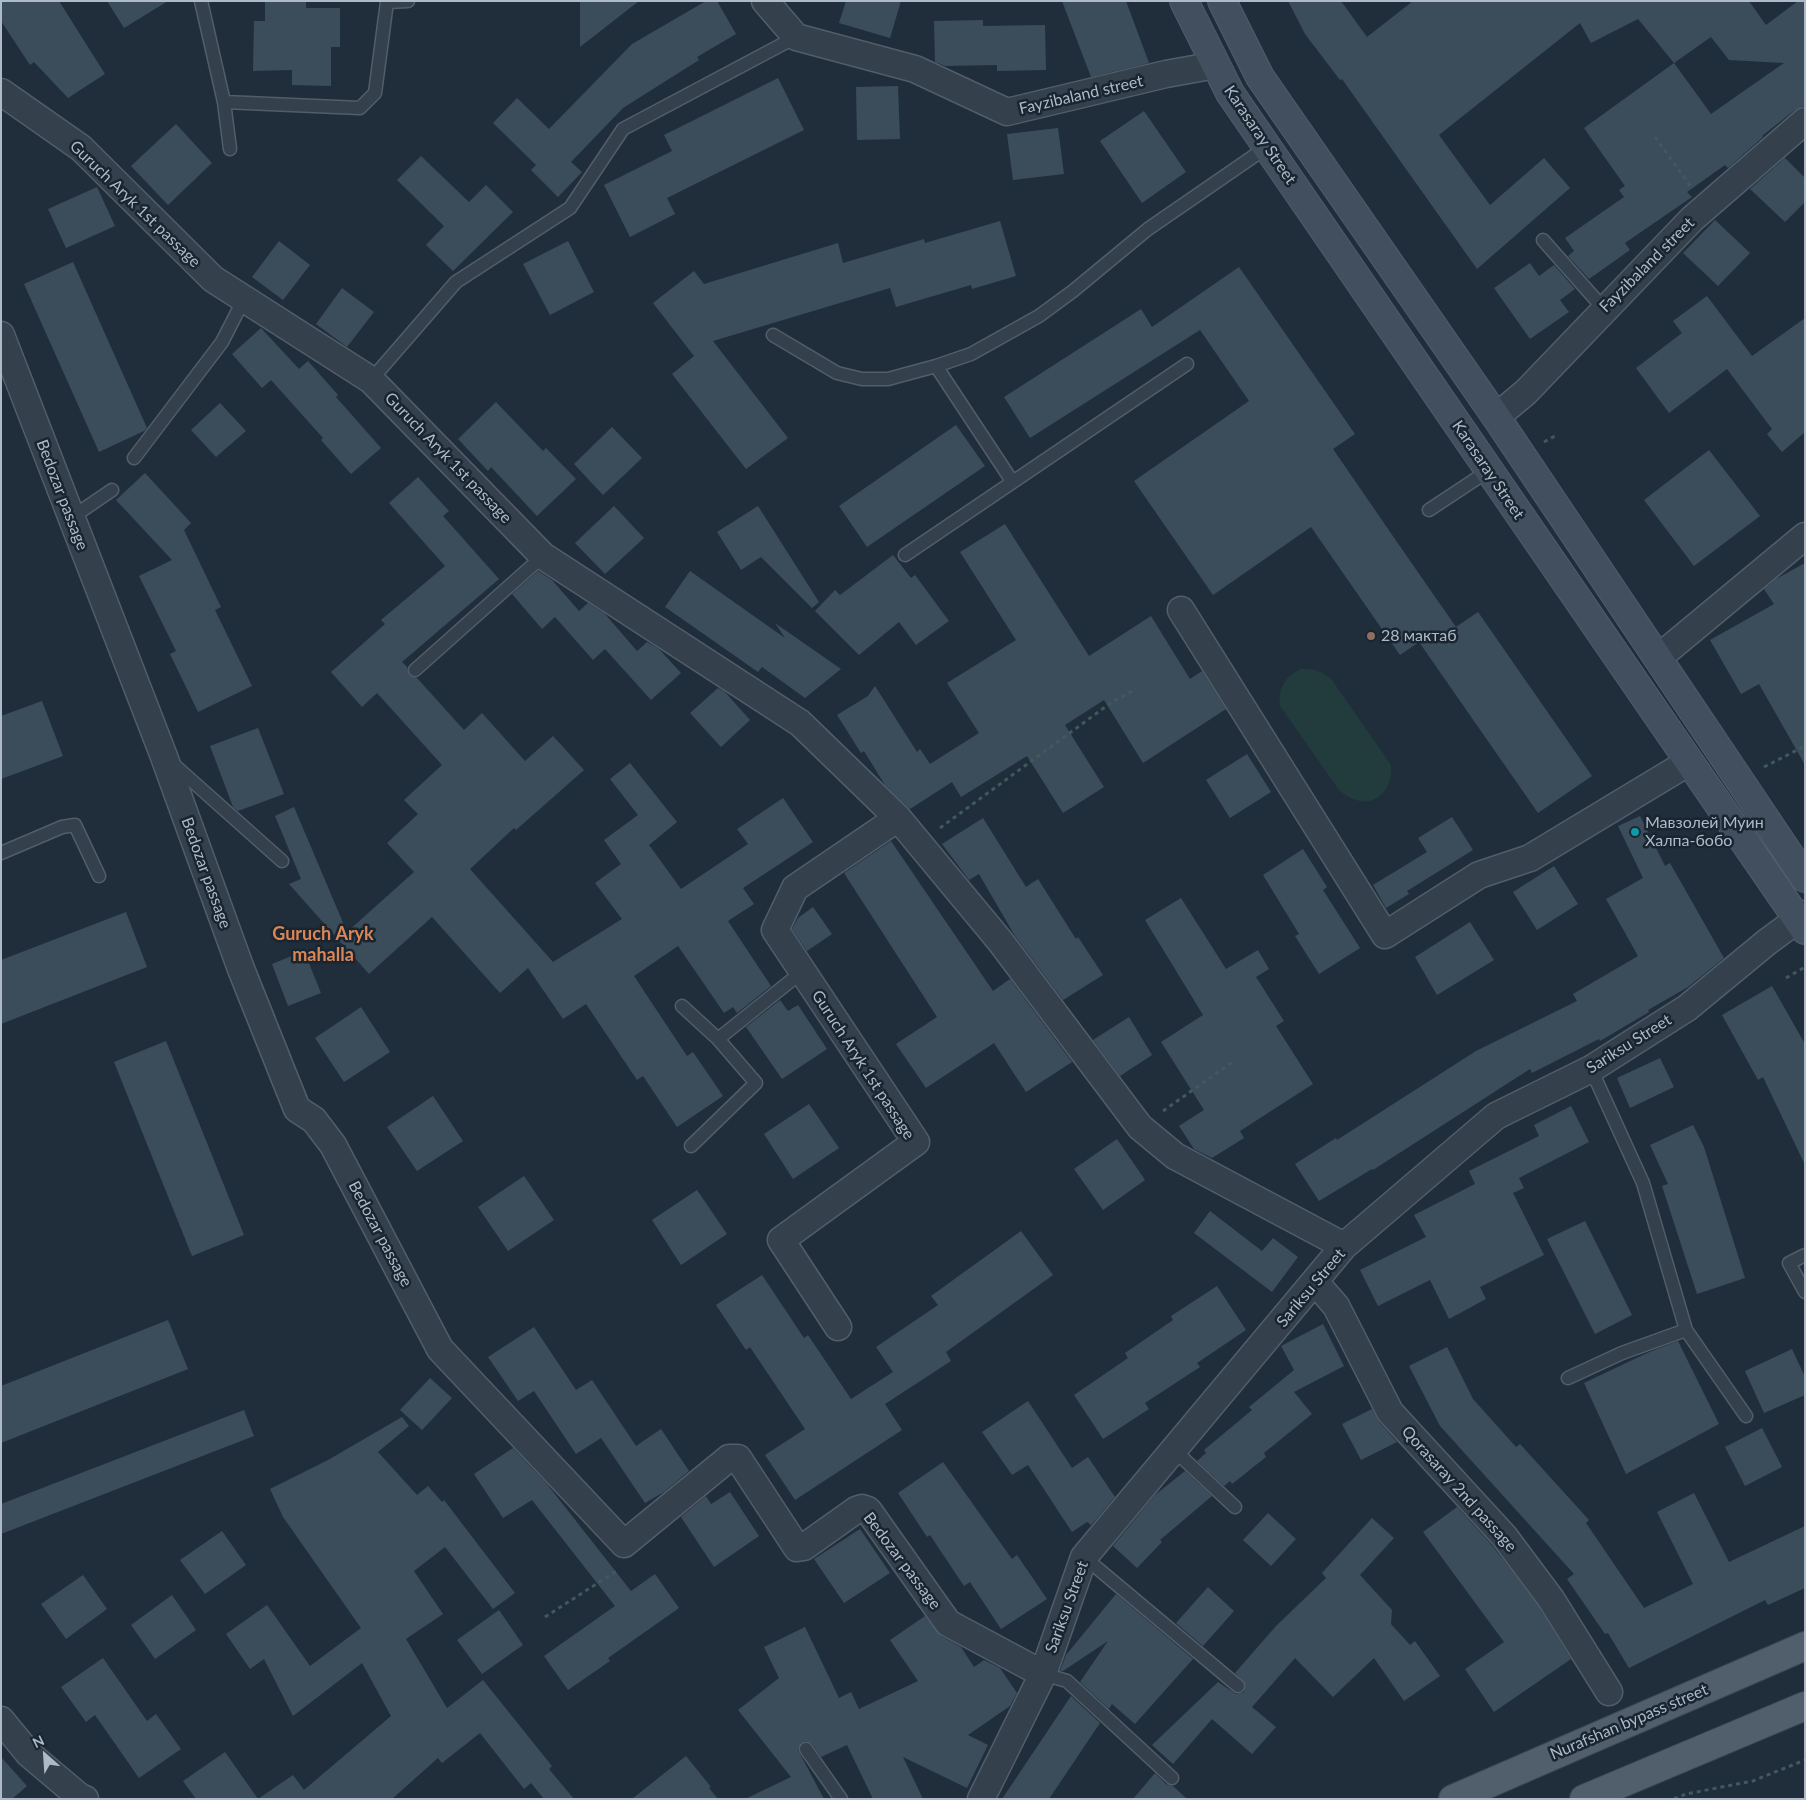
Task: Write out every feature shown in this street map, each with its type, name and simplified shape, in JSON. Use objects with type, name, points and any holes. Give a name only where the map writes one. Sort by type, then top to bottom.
[{"type":"main road","name":"Karasaray Street","points":[[1184,1],[1230,93],[1267,148],[1689,762],[1803,921]]},
{"type":"main road","name":"Karasaray Street","points":[[1222,1],[1260,76],[1496,417],[1805,878]]},
{"type":"main road","name":"Nurafshan bypass street","points":[[1453,1799],[1805,1646]]},
{"type":"main road","points":[[1584,1799],[1805,1706]]},
{"type":"street","points":[[764,1],[796,37]]},
{"type":"street","name":"Fayzibaland street","points":[[796,37],[915,69],[1007,112],[1166,74],[1216,66]]},
{"type":"street","name":"Guruch Aryk 1st passage","points":[[1,92],[81,148],[213,279],[371,380],[543,556],[800,723],[898,818],[1000,941],[1140,1127],[1175,1156],[1344,1246]]},
{"type":"street","name":"Fayzibaland street","points":[[1496,417],[1526,392],[1604,309],[1706,207],[1805,121]]},
{"type":"street","name":"Bedozar passage","points":[[1,335],[163,754],[241,970],[297,1109],[314,1120],[333,1145],[440,1349],[624,1544],[729,1458],[738,1458],[797,1548],[804,1546],[856,1510],[862,1508],[868,1510],[948,1624],[1043,1674]]},
{"type":"street","points":[[1658,658],[1805,536]]},
{"type":"street","points":[[1181,610],[1385,935],[1480,875],[1530,858],[1689,762]]},
{"type":"street","name":"Guruch Aryk 1st passage","points":[[838,1327],[781,1240],[916,1142],[775,930],[795,888],[898,818]]},
{"type":"street","name":"Sariksu Street","points":[[981,1799],[1043,1674],[1084,1557],[1173,1449],[1316,1282],[1344,1246],[1496,1116],[1591,1069],[1687,1008],[1767,942],[1803,921]]},
{"type":"street","name":"Qorasaray 2nd passage","points":[[1316,1282],[1336,1306],[1390,1412],[1504,1536],[1552,1600],[1609,1692]]},
{"type":"street","points":[[1,1720],[29,1754],[80,1797],[85,1799]]},
{"type":"lane","points":[[201,1],[224,102],[230,149]]},
{"type":"lane","points":[[224,102],[360,108],[376,94],[387,2],[408,1]]},
{"type":"lane","points":[[371,380],[456,282],[570,208],[622,129],[796,37]]},
{"type":"lane","points":[[773,335],[837,372],[862,379],[888,378],[936,366],[971,354],[1039,316],[1073,291],[1148,229],[1267,148]]},
{"type":"lane","points":[[1543,240],[1604,309]]},
{"type":"lane","points":[[134,458],[222,342],[244,299]]},
{"type":"lane","points":[[905,555],[1186,364]]},
{"type":"lane","points":[[936,366],[1012,481]]},
{"type":"lane","points":[[1429,510],[1488,471]]},
{"type":"lane","points":[[71,518],[112,490]]},
{"type":"lane","points":[[415,670],[543,556]]},
{"type":"lane","points":[[163,754],[282,860]]},
{"type":"lane","points":[[1,853],[62,828],[75,825],[99,876]]},
{"type":"lane","points":[[718,1039],[803,971]]},
{"type":"lane","points":[[682,1006],[718,1039],[756,1084],[691,1146]]},
{"type":"lane","points":[[1591,1069],[1643,1183],[1686,1330],[1746,1416]]},
{"type":"lane","points":[[1805,1256],[1790,1263],[1805,1292]]},
{"type":"lane","points":[[1568,1378],[1622,1353],[1686,1330]]},
{"type":"lane","points":[[1173,1449],[1235,1507]]},
{"type":"lane","points":[[1084,1557],[1238,1686]]},
{"type":"lane","points":[[1043,1674],[1067,1681],[1172,1778]]},
{"type":"lane","points":[[806,1749],[841,1799]]},
{"type":"path","points":[[1655,137],[1706,207]]},
{"type":"path","points":[[919,843],[1112,702],[1136,689]]},
{"type":"path","points":[[1738,779],[1805,746]]},
{"type":"path","points":[[1786,978],[1805,967]]},
{"type":"path","points":[[1140,1127],[1234,1061]]},
{"type":"path","points":[[546,1617],[630,1562],[624,1544]]},
{"type":"path","points":[[1674,1799],[1686,1794],[1753,1781],[1805,1760]]},
{"type":"green space","points":[[1301,669],[1318,671],[1332,680],[1391,765],[1387,786],[1382,794],[1375,799],[1358,801],[1348,797],[1339,790],[1280,706],[1280,693],[1284,683],[1291,675]]},
{"type":"building","points":[[1,1],[59,1],[105,74],[68,98],[34,62],[30,65],[1,21]]},
{"type":"building","points":[[107,1],[168,1],[124,28]]},
{"type":"building","points":[[265,1],[306,1],[306,8],[340,8],[340,47],[331,47],[331,86],[292,85],[292,70],[253,71],[254,21],[265,21]]},
{"type":"building","points":[[580,1],[639,1],[580,47]]},
{"type":"building","points":[[706,1],[717,1],[736,34],[697,57],[699,60],[623,108],[571,162],[582,172],[558,197],[531,170],[536,165],[493,123],[517,98],[549,129],[632,44]]},
{"type":"building","points":[[846,1],[901,1],[890,38],[839,23]]},
{"type":"building","points":[[1062,1],[1126,1],[1149,63],[1091,77]]},
{"type":"building","points":[[1288,1],[1341,1],[1367,37],[1413,1],[1749,1],[1766,25],[1798,1],[1805,1],[1805,105],[1795,110],[1762,136],[1728,168],[1725,165],[1687,192],[1692,197],[1625,243],[1630,250],[1589,279],[1568,256],[1574,251],[1565,238],[1624,197],[1619,190],[1625,186],[1584,128],[1674,63],[1638,19],[1591,43],[1580,23],[1439,135],[1490,205],[1544,158],[1570,188],[1477,269],[1342,79],[1340,80],[1305,34]],"holes":[[[1711,37],[1729,60],[1784,63],[1711,114],[1674,63]]]},
{"type":"building","points":[[983,20],[983,26],[1045,25],[1046,70],[997,71],[997,65],[945,66],[935,62],[934,21]]},
{"type":"building","points":[[778,78],[804,130],[667,198],[675,214],[630,237],[604,185],[672,151],[664,135]]},
{"type":"building","points":[[898,86],[900,139],[857,140],[856,87]]},
{"type":"building","points":[[1144,111],[1186,172],[1142,203],[1100,141]]},
{"type":"building","points":[[176,124],[212,163],[168,205],[131,166]]},
{"type":"building","points":[[1058,128],[1064,174],[1013,180],[1007,134]]},
{"type":"building","points":[[421,156],[469,202],[486,185],[513,212],[453,271],[426,245],[444,226],[397,180]]},
{"type":"building","points":[[1785,158],[1805,178],[1805,202],[1785,222],[1750,189]]},
{"type":"building","points":[[97,187],[115,226],[66,248],[48,209]]},
{"type":"building","points":[[1715,220],[1750,253],[1718,286],[1683,253]]},
{"type":"building","points":[[1000,221],[1016,276],[972,289],[971,285],[896,307],[890,288],[713,341],[788,438],[746,469],[672,374],[694,356],[653,303],[694,271],[704,284],[838,243],[843,263],[924,239],[925,243]]},
{"type":"building","points":[[279,241],[310,265],[283,300],[252,277]]},
{"type":"building","points":[[568,241],[594,292],[550,315],[523,264]]},
{"type":"building","points":[[73,262],[147,428],[99,452],[24,284]]},
{"type":"building","points":[[1530,263],[1539,276],[1554,265],[1575,289],[1560,300],[1569,312],[1530,339],[1494,288]]},
{"type":"building","points":[[1239,267],[1355,434],[1333,449],[1397,542],[1456,627],[1478,612],[1592,776],[1538,813],[1419,642],[1400,655],[1311,527],[1213,595],[1134,481],[1249,401],[1200,330],[1030,438],[1004,397],[1141,309],[1152,327]]},
{"type":"building","points":[[342,288],[374,312],[347,347],[316,324]]},
{"type":"building","points":[[1707,296],[1752,356],[1805,318],[1805,432],[1782,452],[1767,434],[1772,429],[1727,369],[1669,413],[1636,368],[1682,333],[1673,321]]},
{"type":"building","points":[[261,328],[299,369],[308,361],[338,395],[336,397],[381,448],[351,474],[321,440],[323,438],[271,380],[262,388],[232,354]]},
{"type":"building","points":[[496,402],[543,451],[546,448],[576,479],[537,516],[491,467],[488,471],[458,439]]},
{"type":"building","points":[[220,403],[246,431],[216,457],[191,430]]},
{"type":"building","points":[[956,425],[985,466],[867,547],[839,506]]},
{"type":"building","points":[[612,427],[642,458],[603,495],[574,464]]},
{"type":"building","points":[[1709,450],[1760,516],[1694,566],[1644,500]]},
{"type":"building","points":[[145,473],[191,523],[184,530],[221,607],[215,610],[252,686],[198,712],[170,654],[176,651],[139,576],[172,560],[116,500]]},
{"type":"building","points":[[418,477],[449,511],[443,516],[499,579],[402,662],[407,667],[409,675],[417,678],[464,730],[482,713],[525,761],[553,736],[584,770],[516,830],[514,828],[470,869],[553,962],[622,919],[595,883],[621,864],[604,840],[638,815],[610,779],[630,763],[677,822],[649,845],[681,889],[748,844],[737,829],[783,798],[813,842],[743,888],[754,904],[728,921],[771,986],[737,1013],[733,1007],[724,1013],[678,946],[634,976],[687,1056],[693,1052],[723,1096],[677,1127],[643,1076],[637,1080],[586,1004],[563,1019],[528,968],[500,993],[432,917],[369,974],[289,884],[301,879],[275,816],[294,807],[347,932],[414,872],[387,843],[418,814],[404,800],[442,765],[377,693],[362,707],[331,672],[385,624],[381,620],[445,566],[389,503]]},
{"type":"building","points":[[614,506],[644,538],[605,574],[575,543]]},
{"type":"building","points":[[758,506],[819,602],[812,608],[761,557],[741,570],[717,532]]},
{"type":"building","points":[[1005,524],[1089,656],[1151,616],[1190,679],[1202,671],[1226,709],[1143,763],[1104,700],[1065,725],[1104,787],[1063,813],[1027,756],[961,797],[952,782],[910,809],[885,785],[864,751],[861,753],[837,715],[868,696],[875,686],[917,752],[920,749],[930,764],[979,733],[947,683],[1016,640],[960,552]]},
{"type":"building","points":[[893,555],[911,578],[915,575],[949,621],[916,645],[899,622],[859,655],[815,611],[835,590],[840,595]]},
{"type":"building","points":[[1805,563],[1805,765],[1759,684],[1741,694],[1710,640],[1774,604],[1764,589],[1776,579]]},
{"type":"building","points":[[538,571],[552,580],[579,611],[588,603],[605,614],[637,651],[647,642],[659,649],[681,673],[651,700],[605,649],[593,660],[555,617],[542,629],[512,594]]},
{"type":"building","points":[[690,571],[785,638],[775,623],[841,669],[805,698],[762,667],[758,672],[665,607]]},
{"type":"building","points":[[718,688],[725,692],[750,720],[721,747],[690,713]]},
{"type":"building","points":[[42,701],[63,756],[1,779],[1,716]]},
{"type":"building","points":[[258,728],[284,794],[238,811],[233,807],[210,746]]},
{"type":"building","points":[[1247,754],[1271,792],[1230,818],[1206,780]]},
{"type":"building","points":[[1640,816],[1665,866],[1670,863],[1724,958],[1688,987],[1648,1010],[1649,1012],[1600,1041],[1599,1039],[1532,1073],[1530,1069],[1373,1170],[1319,1201],[1295,1164],[1336,1138],[1337,1140],[1476,1051],[1577,1001],[1573,994],[1638,956],[1606,899],[1643,878],[1618,826]]},
{"type":"building","points":[[1452,817],[1473,850],[1407,891],[1409,894],[1386,908],[1373,885],[1427,852],[1418,838]]},
{"type":"building","points":[[983,818],[1026,887],[1038,879],[1076,939],[1078,937],[1103,975],[1063,1000],[1015,936],[979,874],[969,880],[942,844]]},
{"type":"building","points":[[891,841],[993,991],[1010,979],[1072,1062],[1026,1092],[994,1043],[926,1088],[896,1044],[937,1017],[844,873]]},
{"type":"building","points":[[1303,849],[1327,887],[1323,890],[1360,948],[1319,974],[1295,936],[1299,934],[1263,875]]},
{"type":"building","points":[[1554,866],[1578,904],[1537,930],[1513,892]]},
{"type":"building","points":[[1181,898],[1226,969],[1258,950],[1269,969],[1256,977],[1284,1021],[1276,1026],[1313,1084],[1240,1131],[1244,1138],[1212,1158],[1194,1149],[1179,1126],[1204,1110],[1161,1042],[1203,1015],[1145,920]]},
{"type":"building","points":[[813,907],[832,934],[807,951],[792,929],[798,918]]},
{"type":"building","points":[[126,912],[147,967],[1,1024],[1,960]]},
{"type":"building","points":[[1470,922],[1494,960],[1437,995],[1415,957]]},
{"type":"building","points":[[304,951],[321,993],[288,1006],[272,964]]},
{"type":"building","points":[[1772,986],[1805,1044],[1805,1165],[1763,1077],[1758,1080],[1722,1015]]},
{"type":"building","points":[[780,1000],[788,1011],[798,1005],[827,1049],[782,1079],[746,1027]]},
{"type":"building","points":[[361,1007],[390,1052],[344,1082],[315,1038]]},
{"type":"building","points":[[1129,1017],[1152,1055],[1120,1076],[1093,1040]]},
{"type":"building","points":[[166,1041],[244,1235],[192,1256],[114,1062]]},
{"type":"building","points":[[1660,1058],[1674,1087],[1630,1108],[1617,1078]]},
{"type":"building","points":[[433,1096],[463,1141],[417,1171],[387,1127]]},
{"type":"building","points":[[809,1104],[839,1148],[793,1179],[764,1134]]},
{"type":"building","points":[[1571,1106],[1589,1142],[1519,1178],[1524,1188],[1513,1193],[1544,1255],[1480,1287],[1486,1299],[1449,1319],[1430,1280],[1378,1306],[1360,1270],[1426,1237],[1414,1215],[1475,1184],[1469,1171],[1539,1136],[1534,1125]]},
{"type":"building","points":[[1693,1125],[1704,1147],[1745,1278],[1697,1294],[1662,1186],[1668,1184],[1650,1145]]},
{"type":"building","points":[[1117,1139],[1145,1180],[1103,1210],[1074,1169]]},
{"type":"building","points":[[524,1176],[554,1220],[508,1251],[478,1207]]},
{"type":"building","points":[[697,1190],[727,1234],[681,1265],[652,1220]]},
{"type":"building","points":[[1210,1211],[1262,1251],[1273,1238],[1298,1257],[1272,1292],[1194,1233]]},
{"type":"building","points":[[1585,1221],[1632,1315],[1595,1334],[1547,1239]]},
{"type":"building","points":[[1021,1231],[1053,1275],[946,1352],[951,1361],[885,1404],[902,1430],[795,1500],[765,1455],[805,1429],[750,1347],[746,1350],[716,1305],[762,1275],[804,1338],[808,1335],[851,1399],[893,1372],[876,1347],[938,1305],[931,1296]]},
{"type":"building","points":[[1217,1286],[1246,1330],[1197,1363],[1200,1367],[1145,1403],[1149,1409],[1103,1439],[1074,1395],[1128,1358],[1125,1353],[1173,1320],[1171,1316]]},
{"type":"building","points":[[168,1320],[188,1369],[1,1443],[1,1386]]},
{"type":"building","points":[[1323,1324],[1344,1366],[1294,1392],[1312,1414],[1264,1453],[1266,1457],[1232,1484],[1230,1481],[1224,1486],[1197,1461],[1206,1453],[1204,1450],[1252,1410],[1249,1407],[1294,1370],[1281,1346]]},
{"type":"building","points":[[534,1327],[576,1390],[592,1380],[636,1446],[661,1429],[689,1471],[664,1492],[645,1503],[601,1438],[576,1454],[534,1391],[518,1401],[488,1357]]},
{"type":"building","points":[[1678,1341],[1719,1424],[1626,1474],[1584,1383],[1647,1353]]},
{"type":"building","points":[[1447,1347],[1473,1399],[1516,1447],[1520,1444],[1589,1520],[1586,1523],[1644,1608],[1693,1584],[1657,1512],[1694,1493],[1729,1562],[1805,1526],[1805,1588],[1768,1605],[1765,1600],[1629,1668],[1608,1633],[1605,1634],[1567,1579],[1574,1574],[1440,1426],[1409,1366]]},
{"type":"building","points":[[1792,1349],[1805,1377],[1805,1395],[1764,1413],[1745,1371]]},
{"type":"building","points":[[430,1378],[452,1398],[422,1430],[400,1410]]},
{"type":"building","points":[[1028,1401],[1072,1468],[1088,1457],[1115,1497],[1091,1525],[1087,1522],[1072,1532],[1028,1465],[1012,1475],[982,1432]]},
{"type":"building","points":[[1372,1409],[1379,1422],[1397,1442],[1361,1460],[1342,1424]]},
{"type":"building","points":[[244,1410],[254,1436],[1,1534],[1,1504]]},
{"type":"building","points":[[402,1417],[409,1426],[378,1452],[417,1495],[428,1486],[442,1502],[444,1500],[515,1593],[493,1609],[445,1547],[414,1571],[443,1614],[406,1639],[447,1708],[483,1680],[552,1766],[549,1769],[574,1799],[544,1799],[531,1783],[524,1789],[480,1733],[442,1763],[438,1758],[392,1799],[258,1799],[293,1775],[304,1790],[391,1716],[362,1663],[293,1716],[264,1659],[250,1669],[226,1634],[267,1605],[310,1666],[361,1628],[283,1517],[270,1489],[328,1460]]},
{"type":"building","points":[[1762,1428],[1782,1467],[1745,1486],[1725,1447]]},
{"type":"building","points":[[513,1448],[547,1484],[631,1591],[655,1574],[679,1608],[608,1658],[610,1661],[568,1690],[544,1656],[615,1606],[532,1500],[503,1518],[474,1474]]},
{"type":"building","points":[[943,1462],[1012,1559],[1017,1555],[1047,1599],[1001,1629],[970,1582],[964,1586],[930,1535],[927,1537],[898,1493]]},
{"type":"building","points":[[1185,1471],[1212,1496],[1160,1540],[1162,1542],[1137,1568],[1113,1546],[1155,1495]]},
{"type":"building","points":[[730,1492],[759,1536],[714,1567],[681,1517],[706,1496],[711,1504]]},
{"type":"building","points":[[1457,1507],[1490,1543],[1539,1607],[1571,1659],[1494,1712],[1465,1669],[1504,1642],[1423,1532]]},
{"type":"building","points":[[1268,1513],[1296,1539],[1271,1566],[1243,1540]]},
{"type":"building","points":[[1372,1518],[1394,1538],[1360,1575],[1392,1610],[1391,1624],[1410,1645],[1415,1641],[1440,1676],[1404,1701],[1374,1658],[1333,1697],[1295,1658],[1252,1707],[1276,1727],[1252,1754],[1212,1719],[1173,1764],[1152,1745],[1218,1682],[1236,1694],[1244,1692],[1245,1683],[1235,1673],[1276,1626],[1326,1578],[1322,1573]]},
{"type":"building","points":[[860,1529],[890,1573],[844,1603],[814,1559]]},
{"type":"building","points":[[222,1531],[246,1565],[205,1594],[180,1560]]},
{"type":"building","points":[[83,1575],[107,1609],[66,1639],[41,1604]]},
{"type":"building","points":[[1208,1587],[1234,1611],[1203,1646],[1176,1623]]},
{"type":"building","points":[[1116,1594],[1193,1659],[1135,1724],[1112,1704],[1109,1709],[1080,1682],[1108,1641],[1063,1671],[1060,1671],[1066,1655]]},
{"type":"building","points":[[172,1595],[196,1630],[155,1659],[131,1625]]},
{"type":"building","points":[[499,1610],[523,1645],[482,1674],[457,1640]]},
{"type":"building","points":[[925,1616],[941,1636],[961,1647],[974,1667],[984,1660],[1000,1668],[1017,1693],[1010,1706],[968,1735],[988,1745],[967,1788],[903,1757],[923,1799],[873,1799],[847,1745],[821,1757],[812,1744],[806,1741],[801,1743],[798,1750],[824,1799],[745,1799],[791,1777],[738,1710],[779,1678],[764,1647],[805,1627],[839,1698],[851,1692],[859,1709],[918,1681],[890,1640]]},
{"type":"building","points":[[103,1658],[147,1721],[156,1714],[181,1749],[139,1778],[95,1715],[86,1722],[61,1687]]},
{"type":"building","points":[[1071,1696],[1100,1723],[1049,1799],[1002,1799]]},
{"type":"building","points":[[225,1752],[258,1799],[196,1799],[183,1781]]},
{"type":"building","points":[[686,1756],[711,1787],[709,1788],[718,1799],[632,1799]]},
{"type":"building","points":[[1,1757],[27,1786],[12,1799],[1,1799]]},
{"type":"building","points":[[1155,1773],[1166,1784],[1173,1786],[1187,1799],[1133,1799]]},
{"type":"place","name":"28 мактаб","points":[[1371,636]]},
{"type":"place","name":"Мавзолей Муин Халпа-бобо","points":[[1635,832]]},
{"type":"district","name":"Guruch Aryk mahalla","points":[[323,944]]}]
